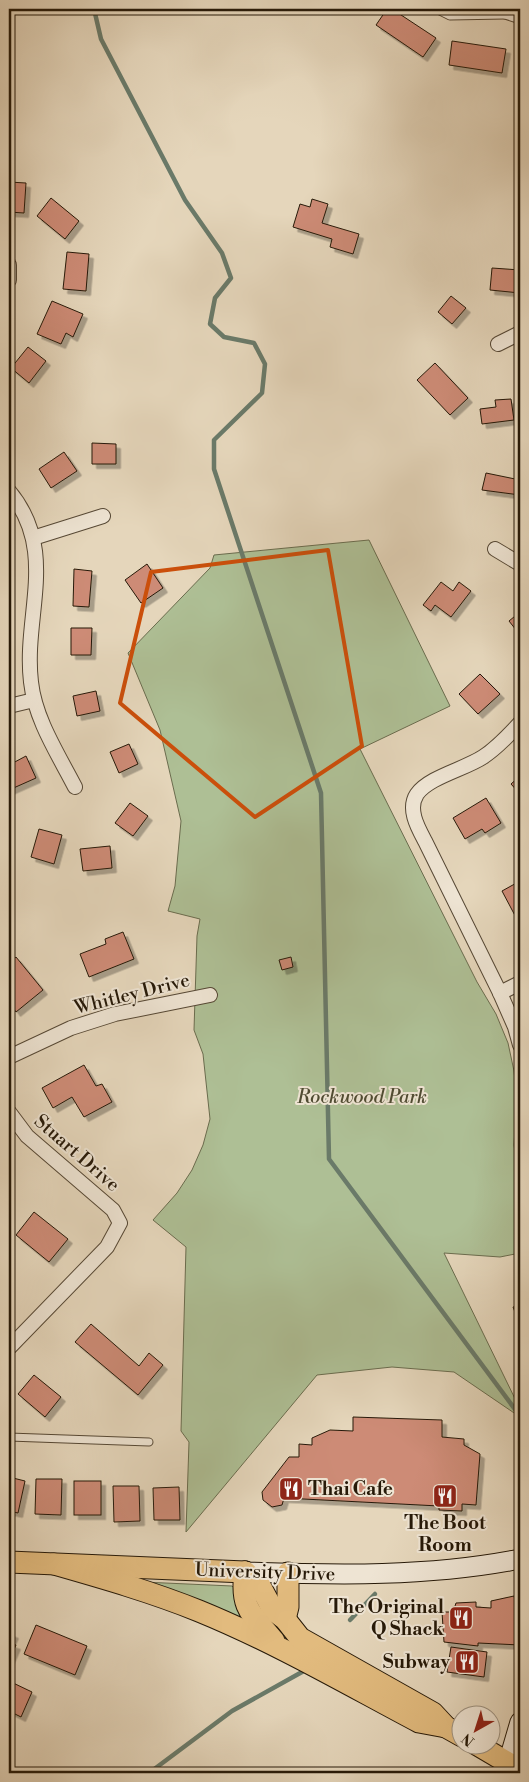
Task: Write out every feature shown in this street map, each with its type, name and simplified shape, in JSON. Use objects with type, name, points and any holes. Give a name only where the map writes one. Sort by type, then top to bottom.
[{"type":"main road","name":"University Drive","points":[[9,1562],[245,1572]]},
{"type":"main road","points":[[54,1564],[171,1600],[228,1624],[419,1722],[452,1731]]},
{"type":"main road","points":[[245,1572],[243,1598],[246,1608],[282,1651]]},
{"type":"main road","points":[[245,1572],[259,1584],[273,1610],[285,1619],[295,1633],[308,1643],[433,1713],[452,1730]]},
{"type":"main road","points":[[285,1619],[288,1607],[288,1573]]},
{"type":"main road","points":[[490,1754],[511,1769]]},
{"type":"street","points":[[9,265],[9,280]]},
{"type":"street","points":[[498,344],[520,333]]},
{"type":"street","points":[[9,491],[23,513],[33,538],[37,576],[29,649],[34,700],[46,730],[75,787]]},
{"type":"street","points":[[33,538],[102,516]]},
{"type":"street","points":[[495,549],[520,564]]},
{"type":"street","points":[[9,706],[34,700]]},
{"type":"street","points":[[520,724],[484,756],[427,785],[416,795],[413,810],[415,822],[500,993],[515,1027],[520,1045]]},
{"type":"street","points":[[500,993],[520,983]]},
{"type":"street","name":"Whitley Drive","points":[[9,1057],[71,1028],[115,1014],[210,995]]},
{"type":"street","name":"Stuart Drive","points":[[9,1112],[27,1136],[113,1210],[120,1223],[107,1247],[9,1348]]},
{"type":"street","name":"University Drive","points":[[245,1572],[372,1574],[439,1571],[520,1559]]},
{"type":"street","points":[[511,1769],[520,1722]]},
{"type":"lane","points":[[436,9],[450,16],[505,15],[520,20]]},
{"type":"lane","points":[[500,9],[505,15]]},
{"type":"lane","points":[[9,1437],[149,1442]]},
{"type":"highlighted area","points":[[328,550],[362,746],[255,817],[120,703],[151,572]]},
{"type":"green space","name":"Rockwood Park","points":[[369,540],[450,706],[360,749],[477,982],[496,1014],[508,1043],[514,1071],[517,1099],[514,1145],[520,1190],[520,1253],[500,1257],[444,1253],[520,1409],[520,1417],[454,1372],[392,1367],[317,1375],[186,1532],[189,1442],[181,1431],[186,1247],[153,1220],[177,1193],[192,1170],[203,1145],[210,1119],[203,1054],[194,1030],[197,936],[200,919],[168,911],[175,886],[181,821],[160,730],[128,653],[210,568],[214,555]]},
{"type":"green space","points":[[143,1582],[232,1586],[246,1626]]},
{"type":"building","points":[[387,9],[392,9],[436,38],[423,57],[376,25]]},
{"type":"building","points":[[452,41],[506,49],[502,73],[449,65]]},
{"type":"building","points":[[9,182],[26,183],[24,213],[9,212]]},
{"type":"building","points":[[51,198],[79,221],[65,239],[37,216]]},
{"type":"building","points":[[312,199],[328,204],[322,223],[359,234],[353,254],[330,247],[332,239],[293,227],[300,204],[310,207]]},
{"type":"building","points":[[67,252],[89,254],[86,291],[63,289]]},
{"type":"building","points":[[492,268],[520,270],[520,293],[490,290]]},
{"type":"building","points":[[451,296],[466,308],[452,324],[438,312]]},
{"type":"building","points":[[52,301],[83,314],[73,337],[66,333],[61,344],[37,334]]},
{"type":"building","points":[[28,347],[46,361],[29,383],[11,368]]},
{"type":"building","points":[[435,363],[468,398],[450,415],[417,380]]},
{"type":"building","points":[[511,399],[514,420],[482,424],[480,409],[496,407],[495,400]]},
{"type":"building","points":[[92,443],[116,444],[116,464],[92,464]]},
{"type":"building","points":[[64,452],[77,471],[51,488],[39,469]]},
{"type":"building","points":[[486,473],[520,480],[520,495],[482,490]]},
{"type":"building","points":[[147,564],[163,588],[141,603],[125,580]]},
{"type":"building","points":[[74,569],[92,571],[89,607],[73,606]]},
{"type":"building","points":[[441,582],[453,591],[459,582],[471,591],[451,617],[435,605],[431,611],[423,605]]},
{"type":"building","points":[[520,612],[520,635],[509,621]]},
{"type":"building","points":[[71,628],[92,628],[91,655],[71,655]]},
{"type":"building","points":[[480,674],[500,694],[478,714],[459,694]]},
{"type":"building","points":[[96,691],[100,711],[77,716],[73,696]]},
{"type":"building","points":[[129,744],[138,764],[119,773],[110,752]]},
{"type":"building","points":[[26,756],[36,778],[9,790],[9,760],[11,764]]},
{"type":"building","points":[[520,776],[520,794],[511,784]]},
{"type":"building","points":[[486,798],[501,823],[485,833],[482,829],[465,839],[453,818]]},
{"type":"building","points":[[130,803],[148,816],[133,836],[115,823]]},
{"type":"building","points":[[39,829],[62,835],[54,864],[31,857]]},
{"type":"building","points":[[110,846],[112,868],[83,871],[80,849]]},
{"type":"building","points":[[520,881],[520,925],[502,891]]},
{"type":"building","points":[[123,932],[134,959],[89,977],[80,954],[106,944],[105,939]]},
{"type":"building","points":[[16,957],[43,990],[16,1012],[9,1002],[9,963]]},
{"type":"building","points":[[291,957],[293,967],[282,970],[279,960]]},
{"type":"building","points":[[84,1065],[96,1086],[102,1084],[112,1102],[84,1117],[72,1097],[53,1108],[42,1088]]},
{"type":"building","points":[[34,1212],[68,1239],[49,1262],[16,1235]]},
{"type":"building","points":[[520,1305],[520,1325],[513,1307]]},
{"type":"building","points":[[91,1324],[139,1366],[149,1353],[163,1365],[138,1395],[75,1342]]},
{"type":"building","points":[[34,1375],[61,1397],[45,1417],[18,1394]]},
{"type":"building","points":[[353,1417],[442,1420],[442,1437],[464,1439],[464,1445],[480,1454],[476,1505],[462,1504],[462,1511],[439,1510],[439,1506],[284,1498],[282,1505],[272,1507],[263,1500],[262,1492],[289,1457],[299,1457],[299,1444],[312,1445],[312,1438],[330,1430],[353,1431]]},
{"type":"building","points":[[9,1477],[25,1481],[18,1513],[9,1511]]},
{"type":"building","points":[[36,1479],[62,1479],[61,1515],[35,1514]]},
{"type":"building","points":[[74,1481],[101,1481],[101,1515],[74,1515]]},
{"type":"building","points":[[113,1486],[139,1486],[140,1521],[114,1522]]},
{"type":"building","points":[[179,1487],[180,1520],[154,1520],[153,1488]]},
{"type":"building","points":[[514,1596],[516,1604],[520,1604],[520,1645],[478,1643],[478,1646],[444,1642],[442,1612],[453,1612],[456,1603],[476,1602],[476,1607],[491,1608],[491,1601]]},
{"type":"building","points":[[36,1625],[87,1646],[75,1675],[24,1654]]},
{"type":"building","points":[[9,1632],[14,1634],[10,1643],[16,1645],[9,1661]]},
{"type":"building","name":"Subway","points":[[451,1647],[487,1652],[484,1677],[447,1672]]},
{"type":"building","points":[[9,1681],[32,1692],[21,1717],[9,1711]]},
{"type":"waterway","points":[[94,9],[101,39],[185,200],[222,253],[231,278],[215,298],[210,324],[224,337],[254,343],[265,364],[262,393],[214,440],[214,469],[321,793],[329,1159],[520,1416]]},
{"type":"waterway","points":[[350,1620],[375,1594]]},
{"type":"waterway","points":[[149,1773],[232,1711],[302,1672]]},
{"type":"place","name":"Thai Cafe","points":[[291,1489]]},
{"type":"place","name":"The Boot Room","points":[[445,1496]]},
{"type":"place","name":"The Original Q Shack","points":[[461,1618]]},
{"type":"place","name":"Subway","points":[[467,1662]]}]
